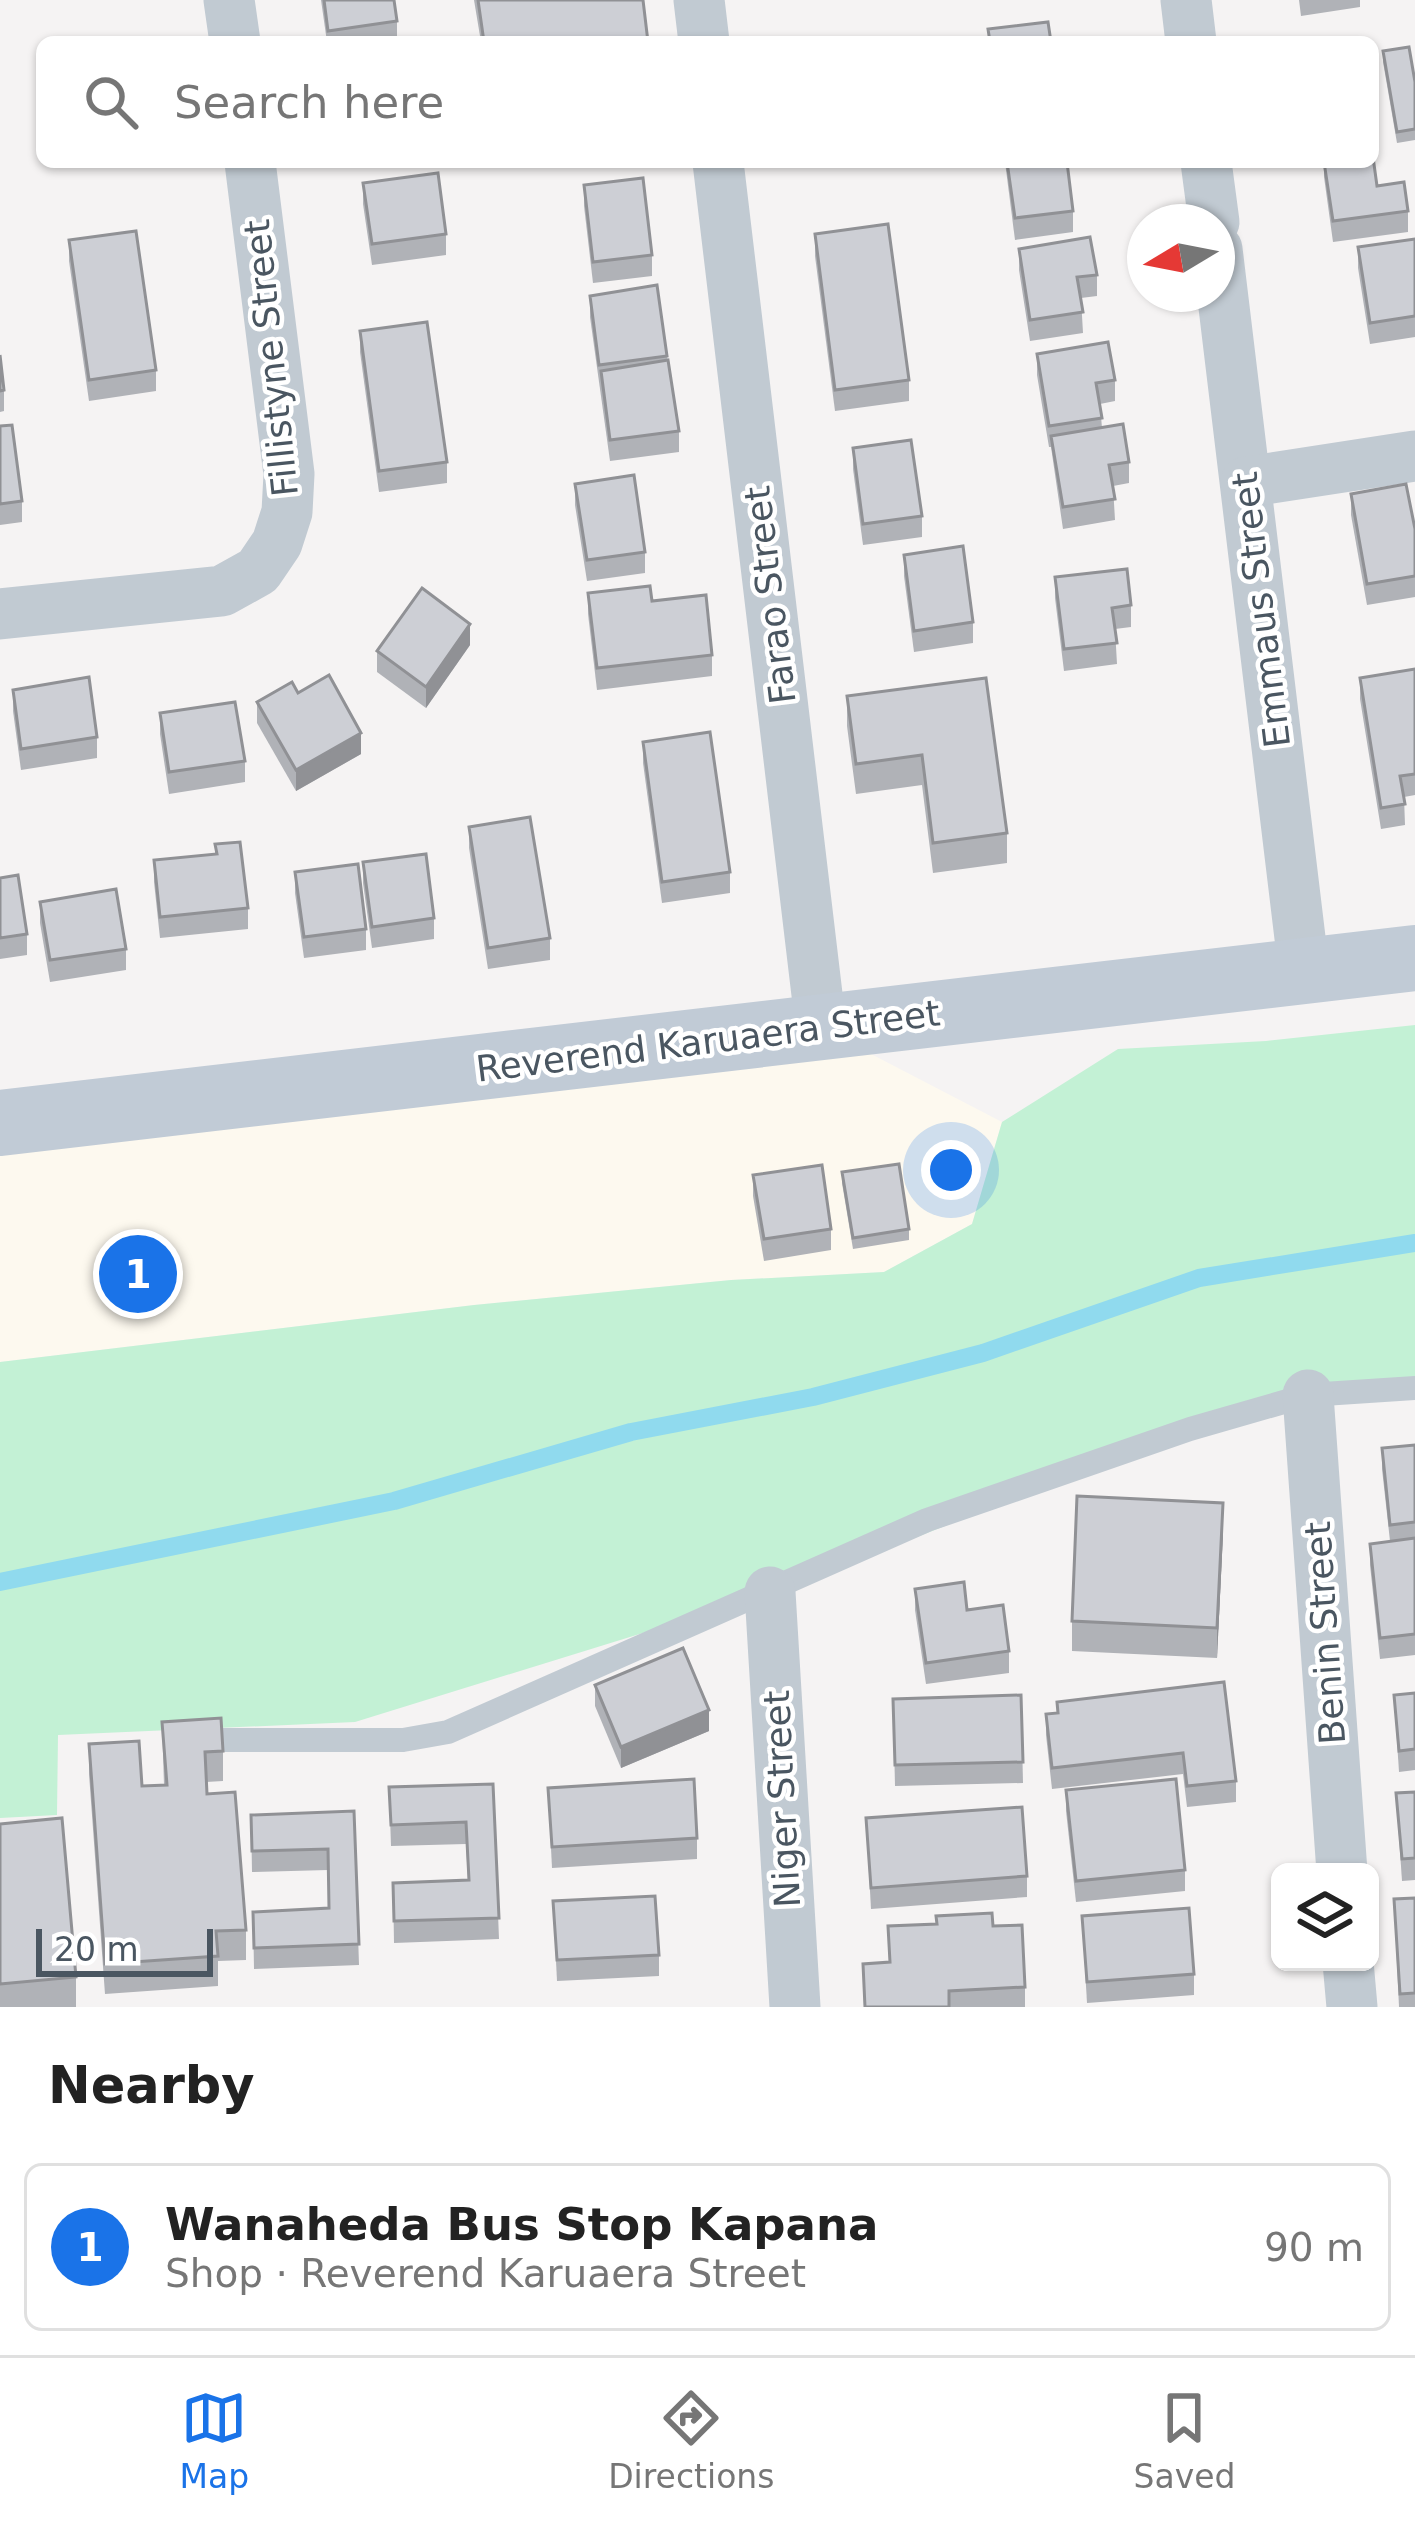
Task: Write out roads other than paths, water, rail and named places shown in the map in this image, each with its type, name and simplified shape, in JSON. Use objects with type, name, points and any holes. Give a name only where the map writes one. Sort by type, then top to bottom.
[{"type":"street","points":[[229,0],[234,36]]},
{"type":"street","points":[[699,0],[703,36]]},
{"type":"street","points":[[1186,0],[1190,36]]},
{"type":"street","name":"Fillistyne Street","points":[[0,614],[222,590],[258,571],[277,543],[287,512],[289,474],[251,168]]},
{"type":"street","name":"Farao Street","points":[[719,168],[820,1028]]},
{"type":"street","points":[[1207,168],[1212,204]]},
{"type":"street","name":"Emmaus Street","points":[[1225,312],[1304,971]]},
{"type":"street","points":[[1246,482],[1415,456]]},
{"type":"street","name":"Reverend Karuaera Street","points":[[0,1123],[1415,958]]},
{"type":"street","name":"Benin Street","points":[[1308,1395],[1341,1863]]},
{"type":"street","name":"Niger Street","points":[[770,1592],[794,2007]]},
{"type":"street","points":[[1349,1971],[1352,2007]]},
{"type":"lane","points":[[222,1740],[403,1740],[448,1732],[927,1520],[1190,1429],[1308,1395],[1415,1388]]},
{"type":"waterway","points":[[0,1582],[394,1501],[631,1432],[813,1397],[983,1353],[1199,1278],[1415,1243]]},
{"type":"place","name":"Wanaheda Bus Stop Kapana","points":[[138,1274]]}]
